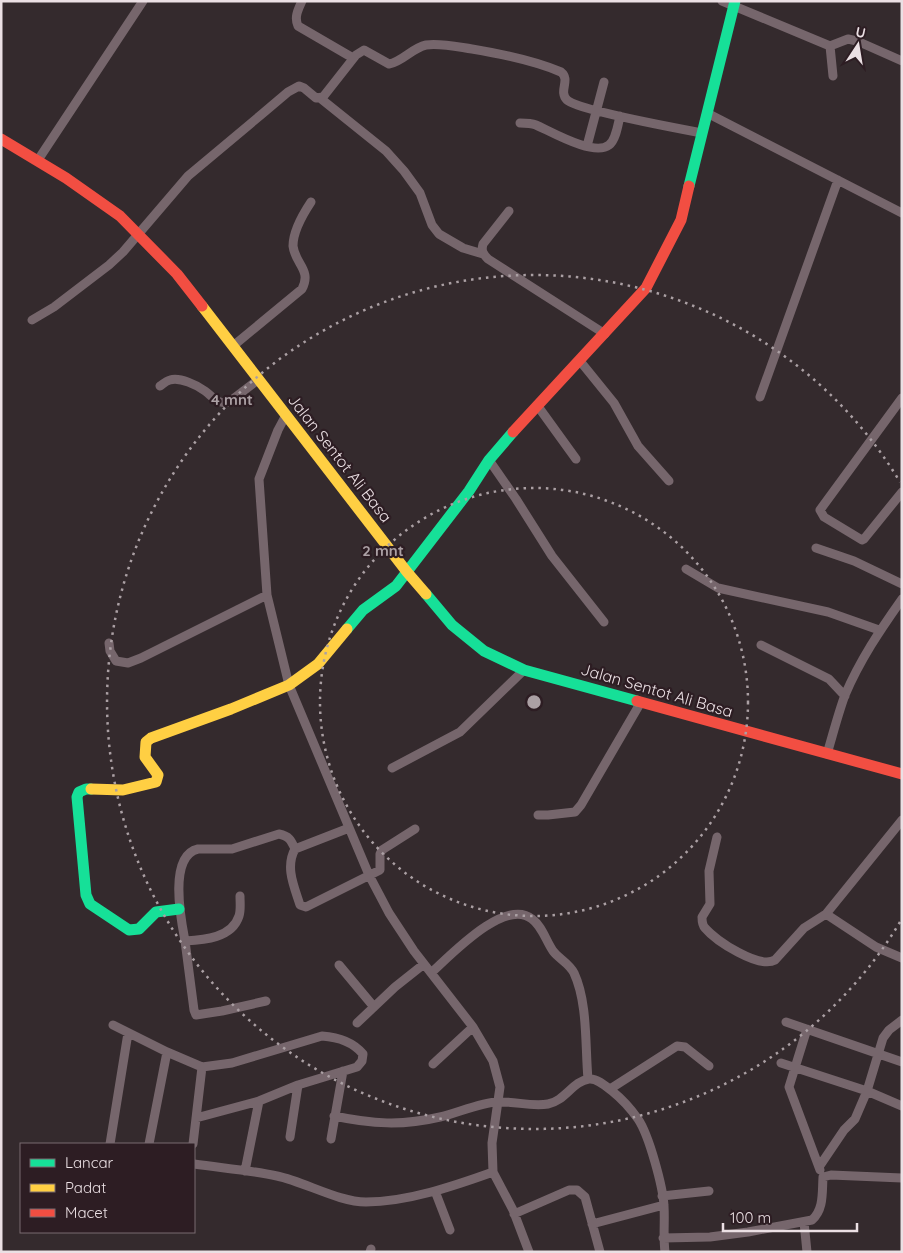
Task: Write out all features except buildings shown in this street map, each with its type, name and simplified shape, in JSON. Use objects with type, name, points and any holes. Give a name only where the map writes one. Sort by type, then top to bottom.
[{"type":"street","points":[[38,160],[143,1]]},
{"type":"street","points":[[302,1],[297,12],[296,22],[298,26],[353,58]]},
{"type":"street","points":[[722,1],[734,3],[830,46],[848,39],[857,40],[902,62]]},
{"type":"street","points":[[180,909],[156,912],[139,929],[129,930],[90,904],[86,895],[85,885],[77,797],[79,792],[86,789],[123,790],[156,782],[158,775],[145,756],[146,742],[151,738],[231,709],[289,685],[318,664],[355,618],[396,586],[400,578],[407,572],[470,491],[489,460],[537,405],[646,288],[681,220],[734,3]]},
{"type":"street","points":[[320,98],[326,94],[353,58],[364,50],[386,63],[392,64],[417,48],[427,45],[454,46],[496,52],[561,72],[565,75],[566,79],[564,90],[567,101],[596,111],[702,133]]},
{"type":"street","points":[[830,46],[833,76]]},
{"type":"street","points":[[587,146],[604,82]]},
{"type":"street","points":[[32,320],[54,307],[109,265],[188,176],[288,92],[301,86],[314,97],[320,98],[386,151],[420,193],[432,225],[438,234],[463,248],[483,254],[605,334]]},
{"type":"street","points":[[707,113],[901,210]]},
{"type":"street","points":[[520,123],[535,125],[559,138],[587,146],[604,147],[610,145],[620,116]]},
{"type":"street","name":"Jalan Sentot Ali Basa","points":[[1,139],[38,160],[120,216],[177,274],[407,572],[452,624],[484,651],[524,670],[902,774]]},
{"type":"street","points":[[760,397],[838,180]]},
{"type":"street","points":[[234,346],[302,289],[306,281],[306,274],[294,254],[293,243],[310,202]]},
{"type":"street","points":[[483,254],[483,244],[509,211]]},
{"type":"street","points":[[580,361],[614,403],[638,446],[669,481]]},
{"type":"street","points":[[160,386],[171,379],[184,381],[203,389],[215,400],[224,403],[229,402],[259,379]]},
{"type":"street","points":[[901,401],[820,510],[824,517],[864,540],[902,492]]},
{"type":"street","points":[[537,405],[576,459]]},
{"type":"street","points":[[286,416],[278,430],[258,478],[267,595],[289,685],[369,875],[389,913],[424,964],[473,1027],[492,1060],[500,1086],[492,1143],[492,1172],[514,1214],[529,1252]]},
{"type":"street","points":[[489,460],[552,556],[604,622]]},
{"type":"street","points":[[816,548],[854,561],[902,584]]},
{"type":"street","points":[[686,569],[718,588],[828,612],[879,630]]},
{"type":"street","points":[[109,643],[110,651],[116,661],[128,663],[267,595]]},
{"type":"street","points":[[827,754],[845,696],[860,664],[879,630],[902,600]]},
{"type":"street","points":[[761,645],[829,679],[845,696]]},
{"type":"street","points":[[392,768],[460,732],[524,670]]},
{"type":"street","points":[[538,815],[575,812],[640,702]]},
{"type":"street","points":[[717,837],[709,871],[710,904],[702,917],[704,928],[723,943],[743,955],[770,963],[804,928],[826,914],[902,820]]},
{"type":"street","points":[[349,828],[295,849],[290,861],[291,875],[300,905],[303,907],[380,870],[380,854],[382,850],[415,829]]},
{"type":"street","points":[[266,1001],[196,1015],[178,894],[181,871],[184,861],[192,850],[232,849],[279,834],[290,838],[295,849]]},
{"type":"street","points":[[185,941],[210,938],[228,931],[239,917],[240,896]]},
{"type":"street","points":[[431,973],[496,919],[516,914],[531,918],[536,922],[554,953],[570,966],[574,974],[585,1023],[588,1079]]},
{"type":"street","points":[[826,914],[876,947],[902,958]]},
{"type":"street","points":[[357,1023],[395,987],[424,964]]},
{"type":"street","points":[[339,965],[374,1007]]},
{"type":"street","points":[[819,1167],[844,1130],[855,1119],[867,1091],[883,1038],[888,1030],[902,1020]]},
{"type":"street","points":[[786,1022],[902,1062]]},
{"type":"street","points":[[113,1025],[166,1052],[202,1067],[232,1063],[322,1036],[334,1036],[359,1049],[363,1054],[362,1061],[356,1067],[298,1085],[258,1101],[196,1118]]},
{"type":"street","points":[[433,1064],[473,1027]]},
{"type":"street","points":[[663,1238],[710,1237],[748,1232],[812,1220],[818,1214],[821,1208],[823,1178],[789,1087],[807,1029]]},
{"type":"street","points":[[110,1143],[128,1033]]},
{"type":"street","points":[[610,1089],[677,1046],[686,1047],[708,1066]]},
{"type":"street","points":[[149,1143],[166,1052]]},
{"type":"street","points":[[781,1063],[867,1091],[902,1106]]},
{"type":"street","points":[[192,1143],[202,1067]]},
{"type":"street","points":[[331,1139],[343,1071]]},
{"type":"street","points":[[334,1116],[375,1123],[403,1124],[439,1117],[498,1101],[531,1105],[548,1104],[565,1096],[577,1085],[588,1079],[594,1079],[610,1089],[639,1120],[658,1178],[663,1200],[665,1252]]},
{"type":"street","points":[[290,1137],[298,1085]]},
{"type":"street","points":[[245,1171],[258,1101]]},
{"type":"street","points":[[195,1164],[278,1176],[356,1201],[382,1201],[435,1191],[492,1172]]},
{"type":"street","points":[[823,1178],[831,1175],[902,1178]]},
{"type":"street","points":[[514,1214],[569,1190],[577,1190],[585,1197],[600,1252]]},
{"type":"street","points":[[435,1191],[450,1230]]},
{"type":"street","points":[[592,1224],[663,1200],[709,1191]]},
{"type":"street","points":[[804,1222],[807,1252]]},
{"type":"traffic: fast","points":[[689,186],[735,1]]},
{"type":"traffic: fast","points":[[347,629],[363,610],[396,586],[469,491],[489,460],[513,432]]},
{"type":"traffic: fast","points":[[426,594],[452,625],[484,651],[524,670],[637,701]]},
{"type":"traffic: fast","points":[[91,789],[79,792],[77,797],[86,895],[90,904],[129,930],[139,929],[156,912],[179,909]]},
{"type":"traffic: slow","points":[[202,306],[426,594]]},
{"type":"traffic: slow","points":[[91,789],[123,790],[156,782],[158,775],[145,757],[146,742],[151,738],[231,709],[289,685],[318,664],[347,629]]},
{"type":"traffic: jam","points":[[1,139],[66,178],[120,216],[177,274],[202,306]]},
{"type":"traffic: jam","points":[[513,432],[646,288],[681,220],[689,186]]},
{"type":"traffic: jam","points":[[637,701],[902,774]]}]
